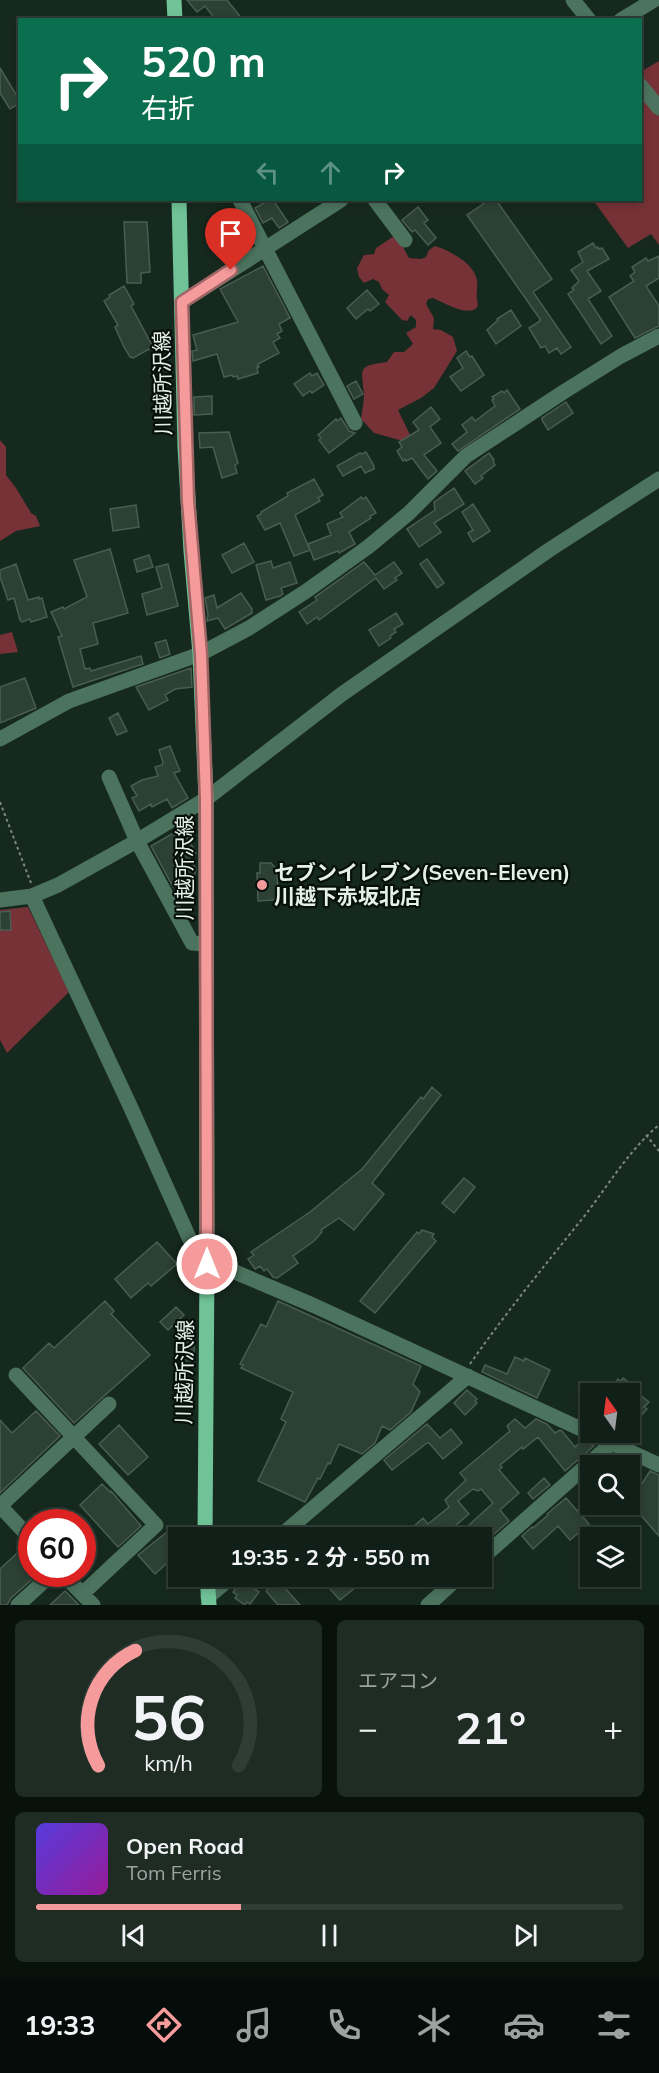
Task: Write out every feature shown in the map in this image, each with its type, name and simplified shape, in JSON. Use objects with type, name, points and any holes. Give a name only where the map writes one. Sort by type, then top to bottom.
[{"type":"main road","points":[[174,0],[175,18]]},
{"type":"main road","name":"川越所沢線","points":[[179,201],[188,501],[201,654],[206,799],[205,1527]]},
{"type":"street","points":[[573,0],[586,18]]},
{"type":"street","points":[[624,18],[654,0]]},
{"type":"street","points":[[642,87],[659,108]]},
{"type":"street","points":[[240,201],[355,423]]},
{"type":"street","points":[[182,302],[339,201]]},
{"type":"street","points":[[376,201],[405,240]]},
{"type":"street","points":[[0,739],[69,701],[216,647],[286,604],[368,547],[409,513],[466,456],[506,428],[621,356],[659,336]]},
{"type":"street","points":[[0,900],[34,895],[58,885],[206,799],[342,694],[549,550],[659,479]]},
{"type":"street","points":[[109,777],[137,841],[192,943],[206,944]]},
{"type":"street","points":[[34,895],[195,1251],[207,1264],[235,1272],[315,1306],[580,1428]]},
{"type":"street","points":[[16,1375],[156,1525],[87,1599],[75,1587]]},
{"type":"street","points":[[292,1527],[466,1375]]},
{"type":"street","points":[[18,1525],[0,1506],[109,1404]]},
{"type":"street","points":[[492,1549],[612,1443],[659,1465]]},
{"type":"street","points":[[18,1605],[38,1587]]},
{"type":"street","points":[[209,1601],[222,1587]]},
{"type":"street","points":[[428,1605],[448,1587]]},
{"type":"path","points":[[0,802],[34,895]]},
{"type":"path","points":[[466,1375],[523,1291],[646,1135],[659,1125]]},
{"type":"path","points":[[646,1135],[659,1151]]},
{"type":"shaded area","points":[[659,61],[659,245],[651,234],[628,248],[594,201],[642,201],[642,71]]},
{"type":"shaded area","points":[[394,236],[398,238],[409,258],[426,257],[429,250],[435,246],[454,254],[471,268],[477,282],[478,306],[473,310],[453,307],[433,298],[428,299],[426,304],[434,318],[433,329],[441,330],[453,337],[457,351],[434,388],[398,410],[411,437],[403,441],[374,433],[361,419],[364,369],[387,362],[394,352],[404,352],[413,344],[406,333],[416,327],[416,320],[411,315],[407,321],[402,320],[385,302],[389,295],[382,289],[379,282],[373,279],[364,283],[359,277],[357,268],[364,255],[374,254],[376,248]]},
{"type":"shaded area","points":[[0,440],[6,447],[6,475],[31,513],[36,516],[40,526],[16,531],[0,541]]},
{"type":"shaded area","points":[[12,632],[18,652],[0,654],[0,635]]},
{"type":"shaded area","points":[[28,907],[69,992],[7,1053],[0,1040],[0,910]]},
{"type":"building","points":[[187,0],[227,0],[241,18],[214,18],[205,6],[197,12]]},
{"type":"building","points":[[0,68],[18,98],[18,104],[10,109],[0,93]]},
{"type":"building","points":[[267,201],[274,201],[288,222],[279,228],[272,218],[263,223],[255,208]]},
{"type":"building","points":[[488,201],[497,201],[552,279],[533,292],[571,347],[561,354],[557,348],[549,353],[545,346],[541,348],[529,328],[540,319],[467,215]]},
{"type":"building","points":[[418,207],[428,220],[424,223],[436,238],[428,245],[415,230],[412,232],[402,220]]},
{"type":"building","points":[[238,218],[248,236],[233,241],[230,234],[216,239],[214,237],[211,228]]},
{"type":"building","points":[[124,222],[147,222],[150,272],[141,273],[141,283],[127,283]]},
{"type":"building","points":[[593,243],[596,248],[602,248],[609,259],[587,271],[601,291],[588,299],[612,336],[601,344],[568,294],[574,290],[572,288],[579,281],[571,270],[583,262],[578,252]]},
{"type":"building","points":[[659,256],[659,278],[646,286],[659,306],[659,326],[635,338],[609,297],[634,281],[630,276],[635,272],[632,267],[646,258],[648,261]]},
{"type":"building","points":[[263,266],[290,318],[279,324],[282,331],[277,334],[280,338],[273,342],[279,353],[258,364],[258,373],[238,379],[237,376],[232,375],[224,377],[217,354],[193,361],[192,351],[197,350],[193,335],[238,322],[220,289]]},
{"type":"building","points":[[124,286],[134,304],[131,306],[153,347],[133,358],[124,347],[115,327],[118,325],[104,301]]},
{"type":"building","points":[[367,290],[379,304],[370,311],[368,309],[356,319],[347,308]]},
{"type":"building","points":[[511,310],[521,326],[496,344],[487,330],[497,319]]},
{"type":"building","points":[[466,351],[484,375],[461,391],[450,377],[463,368],[457,358]]},
{"type":"building","points":[[310,373],[312,376],[317,373],[324,385],[303,396],[294,384]]},
{"type":"building","points":[[356,381],[363,394],[354,399],[347,386]]},
{"type":"building","points":[[507,390],[520,409],[458,451],[452,444],[467,432],[462,425],[472,417],[475,421],[495,406],[492,397]]},
{"type":"building","points":[[212,396],[212,414],[194,415],[194,397]]},
{"type":"building","points":[[566,402],[573,413],[548,430],[542,418]]},
{"type":"building","points":[[431,407],[440,419],[430,427],[441,443],[424,455],[437,471],[428,479],[412,458],[403,461],[397,451],[402,447],[399,442],[419,430],[413,422]]},
{"type":"building","points":[[341,418],[349,431],[355,433],[329,453],[318,435],[336,419],[337,421]]},
{"type":"building","points":[[229,432],[238,463],[235,465],[237,473],[222,478],[213,447],[200,448],[199,433]]},
{"type":"building","points":[[366,452],[374,469],[365,473],[361,466],[343,476],[337,466]]},
{"type":"building","points":[[489,453],[495,465],[475,484],[465,471]]},
{"type":"building","points":[[314,479],[323,495],[318,498],[320,501],[295,515],[310,550],[294,556],[280,523],[265,530],[257,516],[288,496],[287,493]]},
{"type":"building","points":[[454,488],[464,504],[434,523],[441,532],[419,547],[407,529],[435,510],[434,502]]},
{"type":"building","points":[[361,497],[363,499],[366,497],[376,513],[349,532],[355,544],[339,553],[338,551],[314,560],[308,544],[331,535],[327,524],[343,517],[340,513]]},
{"type":"building","points":[[473,504],[490,531],[473,542],[468,533],[473,530],[462,512]]},
{"type":"building","points":[[136,505],[139,527],[113,531],[110,509]]},
{"type":"building","points":[[244,543],[254,562],[232,573],[222,555]]},
{"type":"building","points":[[110,549],[128,613],[93,623],[98,644],[80,649],[85,669],[90,668],[91,671],[141,656],[143,664],[73,687],[58,637],[62,636],[51,612],[63,607],[64,609],[87,597],[74,560]]},
{"type":"building","points":[[149,555],[153,567],[137,572],[134,560]]},
{"type":"building","points":[[427,559],[444,583],[437,588],[420,564]]},
{"type":"building","points":[[271,561],[273,568],[290,562],[297,583],[281,588],[283,594],[266,600],[256,565]]},
{"type":"building","points":[[364,562],[375,575],[394,562],[402,573],[395,578],[397,580],[384,589],[376,578],[319,620],[317,617],[307,624],[299,612],[317,600],[315,597]]},
{"type":"building","points":[[16,564],[28,600],[42,598],[47,617],[22,622],[14,598],[8,600],[0,577],[0,570]]},
{"type":"building","points":[[168,564],[178,606],[147,615],[142,594],[162,588],[156,567]]},
{"type":"building","points":[[241,593],[252,609],[252,613],[225,629],[218,618],[207,621],[205,598],[214,595],[217,608]]},
{"type":"building","points":[[396,613],[403,624],[394,629],[396,632],[390,636],[391,638],[379,646],[369,630]]},
{"type":"building","points":[[166,640],[170,654],[160,658],[155,643]]},
{"type":"building","points":[[191,668],[192,687],[175,689],[165,695],[168,700],[149,710],[136,687]]},
{"type":"building","points":[[25,678],[36,708],[0,723],[0,687]]},
{"type":"building","points":[[118,713],[127,731],[117,735],[109,718]]},
{"type":"building","points":[[170,746],[180,771],[174,773],[188,798],[172,808],[167,799],[139,811],[132,798],[137,796],[131,786],[142,780],[158,776],[155,767],[162,765],[163,762],[159,750]]},
{"type":"building","points":[[182,828],[196,853],[190,858],[196,869],[193,881],[178,890],[175,885],[173,887],[151,846]]},
{"type":"building","points":[[260,863],[271,863],[277,870],[278,896],[273,900],[258,901],[257,873],[260,873]]},
{"type":"building","points":[[10,911],[11,930],[0,930],[0,912]]},
{"type":"building","points":[[432,1087],[441,1095],[372,1183],[384,1194],[354,1230],[339,1218],[321,1230],[322,1232],[314,1241],[293,1256],[298,1263],[277,1278],[260,1266],[255,1269],[248,1259],[254,1255],[251,1252],[310,1212],[362,1169],[421,1097],[423,1099]]},
{"type":"building","points":[[464,1178],[475,1187],[454,1213],[442,1203]]},
{"type":"building","points":[[422,1230],[434,1234],[432,1237],[436,1241],[375,1313],[360,1301],[417,1232],[419,1234]]},
{"type":"building","points":[[157,1242],[177,1264],[151,1286],[148,1283],[131,1298],[115,1279]]},
{"type":"building","points":[[105,1301],[114,1311],[111,1314],[150,1355],[74,1423],[23,1368],[49,1343],[54,1348]]},
{"type":"building","points":[[278,1301],[421,1366],[413,1384],[420,1392],[411,1412],[390,1430],[382,1426],[375,1443],[362,1454],[339,1444],[330,1464],[328,1463],[320,1479],[318,1478],[305,1502],[258,1481],[286,1422],[281,1419],[293,1392],[241,1368],[243,1365],[240,1364],[261,1324],[266,1327]]},
{"type":"building","points":[[176,1307],[184,1315],[168,1330],[160,1322]]},
{"type":"building","points":[[181,1337],[194,1337],[194,1366],[181,1366]]},
{"type":"building","points":[[515,1357],[524,1361],[525,1358],[550,1370],[537,1398],[482,1372],[485,1365],[507,1374]]},
{"type":"building","points":[[623,1378],[630,1383],[615,1383],[618,1379],[621,1381]]},
{"type":"building","points":[[467,1390],[477,1399],[475,1401],[477,1403],[465,1415],[454,1403]]},
{"type":"building","points":[[640,1395],[649,1402],[644,1407],[647,1409],[640,1417]]},
{"type":"building","points":[[36,1411],[60,1436],[0,1493],[0,1420],[12,1433]]},
{"type":"building","points":[[515,1419],[525,1428],[536,1419],[547,1424],[555,1433],[562,1431],[575,1447],[580,1443],[594,1446],[584,1455],[580,1455],[580,1458],[565,1471],[538,1437],[500,1465],[502,1467],[499,1470],[519,1493],[500,1510],[509,1521],[492,1536],[492,1527],[471,1527],[469,1525],[493,1503],[481,1489],[478,1491],[473,1489],[458,1501],[469,1514],[454,1527],[415,1527],[423,1518],[428,1524],[449,1507],[445,1500],[466,1480],[460,1473],[510,1431],[507,1426]]},
{"type":"building","points":[[427,1424],[440,1438],[451,1429],[462,1443],[443,1459],[427,1443],[392,1470],[384,1460]]},
{"type":"building","points":[[119,1425],[148,1457],[128,1475],[99,1444]]},
{"type":"building","points":[[650,1471],[659,1475],[659,1536],[640,1514],[641,1485]]},
{"type":"building","points":[[544,1478],[550,1485],[533,1499],[528,1493]]},
{"type":"building","points":[[102,1484],[111,1491],[141,1526],[118,1547],[96,1523],[96,1509],[84,1509],[80,1505]]},
{"type":"building","points":[[566,1498],[589,1524],[580,1527],[580,1532],[570,1540],[558,1526],[533,1549],[522,1536]]},
{"type":"building","points":[[168,1533],[168,1562],[155,1574],[138,1555]]},
{"type":"building","points":[[18,1552],[18,1587],[23,1587],[7,1605],[0,1605],[0,1569]]},
{"type":"building","points":[[237,1587],[252,1587],[259,1592],[250,1604],[247,1602],[245,1605],[235,1598],[237,1595],[233,1592]]},
{"type":"building","points":[[270,1587],[284,1587],[300,1605],[278,1605],[266,1591]]},
{"type":"building","points":[[332,1587],[356,1587],[340,1600],[330,1589]]},
{"type":"building","points":[[65,1591],[79,1605],[50,1605]]},
{"type":"place","name":"セブンイレブン(Seven-Eleven) 川越下赤坂北店","points":[[262,885]]},
{"type":"route","points":[[207,1264],[204,718],[185,447],[182,302],[231,270]]}]
